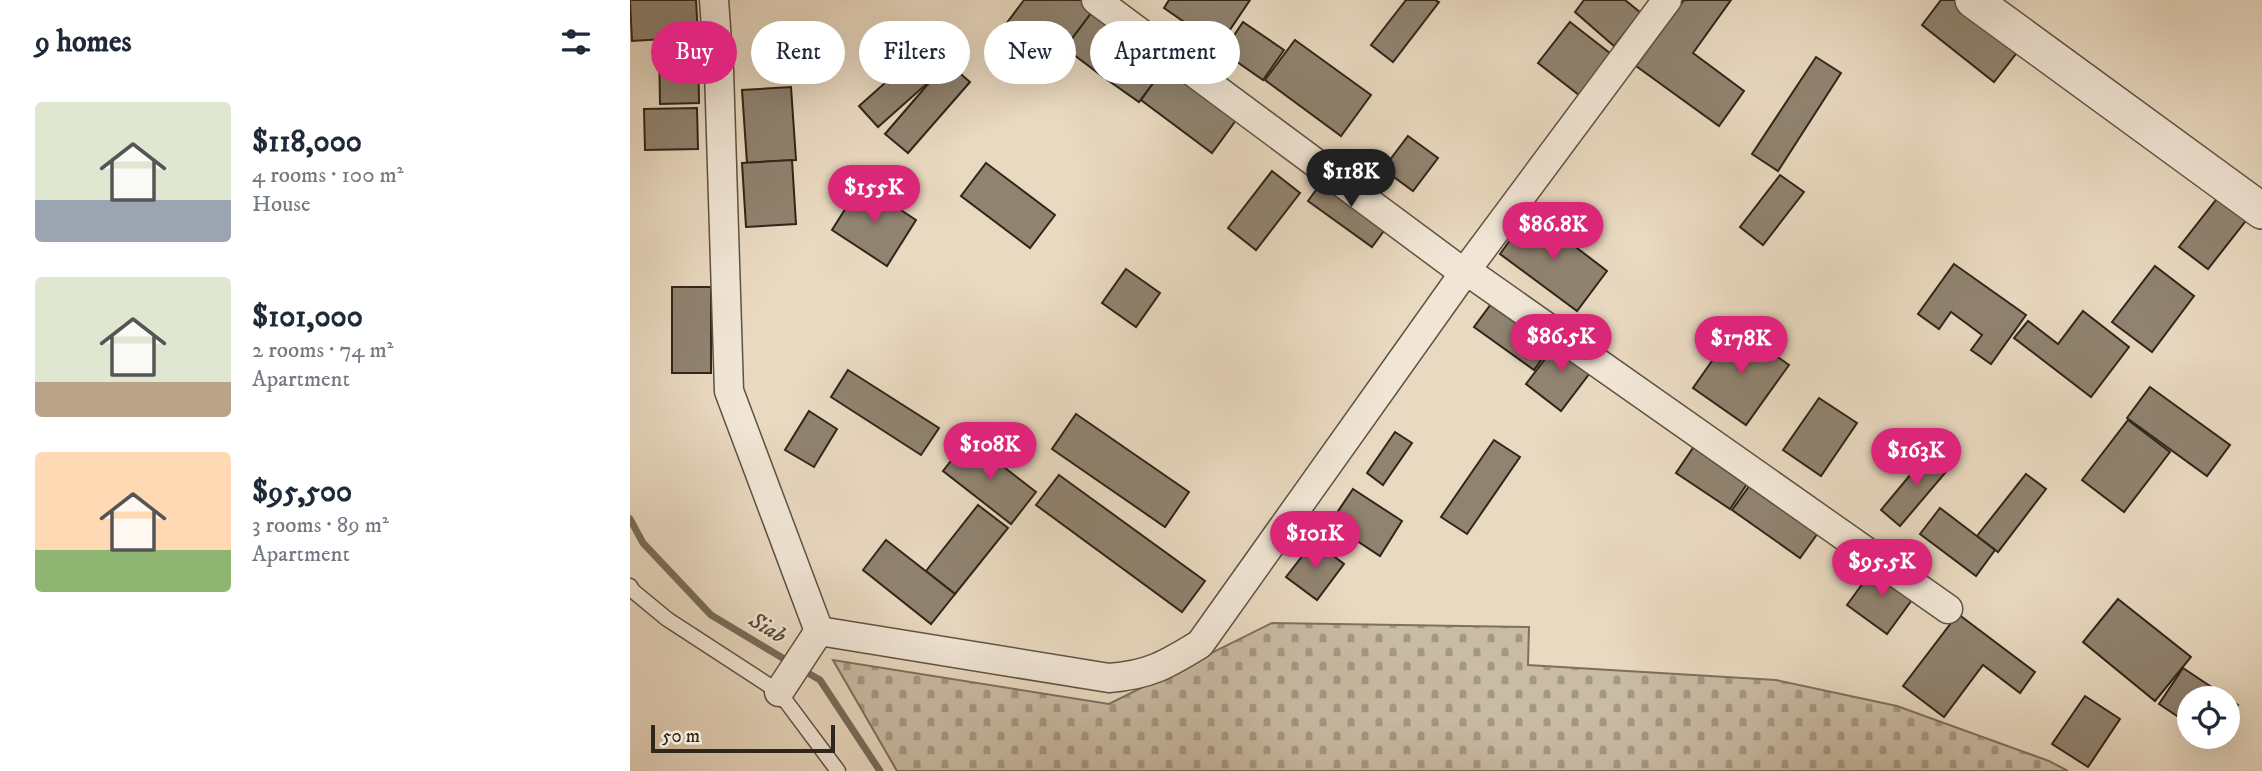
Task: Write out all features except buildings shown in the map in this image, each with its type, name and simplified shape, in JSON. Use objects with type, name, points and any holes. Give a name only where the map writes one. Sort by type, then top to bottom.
[{"type":"street","points":[[1096,0],[1464,273],[1477,278],[1948,609]]},
{"type":"street","points":[[815,638],[1109,678],[1137,676],[1163,666],[1200,644],[1464,273],[1667,0]]},
{"type":"street","points":[[1973,0],[2262,211]]},
{"type":"street","points":[[718,2],[729,391],[815,638]]},
{"type":"street","points":[[784,685],[815,638]]},
{"type":"lane","points":[[630,586],[667,619],[784,685],[838,771]]},
{"type":"green space","points":[[1272,623],[1529,627],[1528,665],[1776,680],[1897,706],[2049,761],[2068,771],[897,771],[833,660],[1109,704]]},
{"type":"waterway","name":"Siab","points":[[630,519],[643,543],[711,615],[791,663]]},
{"type":"waterway","name":"Siab","points":[[801,669],[820,680],[880,771]]}]
